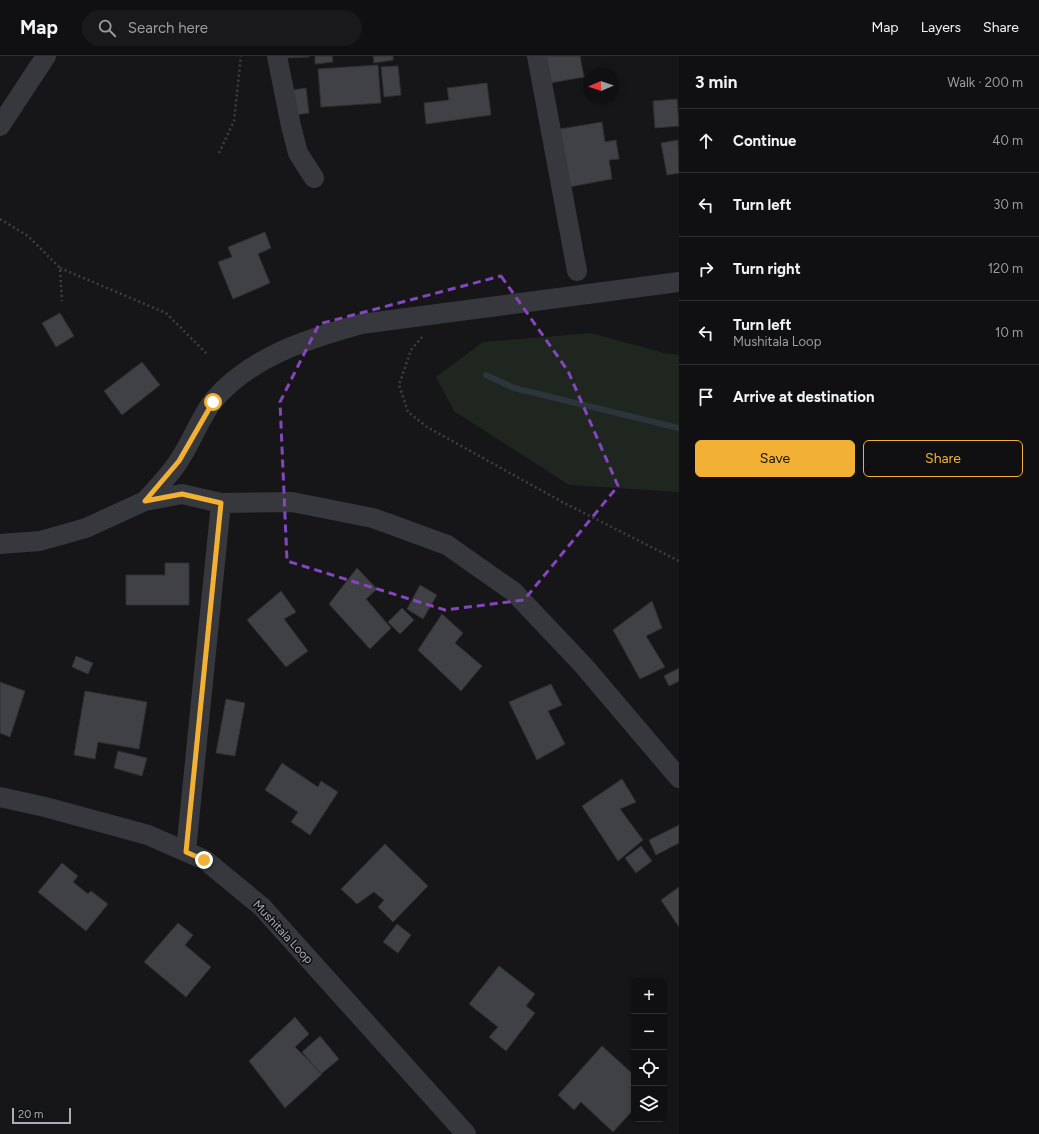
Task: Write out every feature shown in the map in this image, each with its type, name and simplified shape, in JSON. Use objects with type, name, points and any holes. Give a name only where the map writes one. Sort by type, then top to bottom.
[{"type":"street","points":[[0,126],[46,56]]},
{"type":"street","points":[[277,56],[298,153],[314,178]]},
{"type":"street","points":[[537,56],[577,271]]},
{"type":"street","points":[[145,501],[179,461],[213,402],[238,377],[273,355],[316,336],[361,324],[679,282]]},
{"type":"street","points":[[0,544],[40,541],[86,528],[145,501],[182,494],[221,503],[292,502],[373,518],[447,545],[514,592],[583,665],[679,778]]},
{"type":"street","points":[[186,852],[221,503]]},
{"type":"street","name":"Mushitala Loop","points":[[0,797],[45,807],[148,835],[204,860],[262,907],[466,1134]]},
{"type":"path","points":[[219,153],[234,121],[241,56]]},
{"type":"path","points":[[0,219],[28,236],[60,268],[166,313],[208,355]]},
{"type":"path","points":[[60,268],[62,301]]},
{"type":"path","points":[[425,332],[411,350],[399,384],[408,412],[427,428],[564,503],[679,561]]},
{"type":"highlighted area","points":[[501,276],[568,371],[618,486],[524,600],[445,610],[287,561],[280,402],[319,324]]},
{"type":"shaded area","points":[[591,333],[664,353],[679,355],[679,492],[569,485],[454,411],[436,377],[483,342]]},
{"type":"building","points":[[284,56],[309,56],[309,57],[284,58]]},
{"type":"building","points":[[315,56],[332,56],[333,62],[315,64]]},
{"type":"building","points":[[373,56],[393,56],[393,60],[374,63]]},
{"type":"building","points":[[545,56],[580,56],[583,77],[550,83]]},
{"type":"building","points":[[378,65],[381,103],[321,107],[318,69]]},
{"type":"building","points":[[398,66],[401,95],[384,97],[381,67]]},
{"type":"building","points":[[487,83],[491,115],[426,124],[424,103],[449,100],[447,88]]},
{"type":"building","points":[[306,88],[309,113],[296,115],[293,90]]},
{"type":"building","points":[[677,99],[679,126],[655,128],[653,101]]},
{"type":"building","points":[[602,122],[605,142],[616,140],[619,159],[609,160],[612,179],[569,187],[560,129]]},
{"type":"building","points":[[678,140],[679,173],[667,175],[661,143]]},
{"type":"building","points":[[265,232],[271,248],[258,254],[270,283],[233,299],[218,262],[232,257],[228,247]]},
{"type":"building","points":[[60,313],[74,336],[56,347],[42,323]]},
{"type":"building","points":[[142,362],[160,385],[122,415],[104,391]]},
{"type":"building","points":[[165,563],[189,563],[189,605],[126,605],[126,575],[165,575]]},
{"type":"building","points":[[357,568],[377,589],[366,599],[391,628],[370,649],[329,604]]},
{"type":"building","points":[[420,585],[437,595],[423,619],[407,609]]},
{"type":"building","points":[[281,591],[296,612],[284,619],[308,651],[286,667],[247,620]]},
{"type":"building","points":[[652,601],[662,628],[646,636],[665,667],[640,679],[613,630]]},
{"type":"building","points":[[402,608],[414,620],[400,634],[388,622]]},
{"type":"building","points":[[442,614],[463,633],[455,643],[482,666],[461,691],[418,650]]},
{"type":"building","points":[[76,656],[93,663],[88,674],[72,667]]},
{"type":"building","points":[[679,668],[679,681],[669,686],[664,676]]},
{"type":"building","points":[[0,682],[25,691],[10,737],[0,733]]},
{"type":"building","points":[[551,684],[562,705],[548,711],[565,744],[537,760],[509,702]]},
{"type":"building","points":[[85,691],[147,702],[139,749],[98,742],[95,759],[74,755]]},
{"type":"building","points":[[226,699],[245,703],[235,756],[216,753]]},
{"type":"building","points":[[118,751],[147,758],[142,776],[114,768]]},
{"type":"building","points":[[282,763],[318,787],[321,781],[338,792],[310,835],[291,822],[298,812],[265,790]]},
{"type":"building","points":[[622,779],[636,802],[620,809],[643,840],[618,861],[582,806]]},
{"type":"building","points":[[679,825],[679,843],[656,855],[649,840]]},
{"type":"building","points":[[385,844],[428,886],[393,922],[378,907],[384,900],[374,892],[357,904],[341,889]]},
{"type":"building","points":[[641,846],[652,861],[636,873],[625,858]]},
{"type":"building","points":[[62,863],[78,876],[73,882],[88,894],[91,891],[108,904],[86,931],[38,892]]},
{"type":"building","points":[[679,887],[679,927],[661,900]]},
{"type":"building","points":[[178,923],[193,935],[185,945],[211,967],[186,997],[144,962]]},
{"type":"building","points":[[397,924],[411,935],[398,953],[383,942]]},
{"type":"building","points":[[499,966],[535,994],[526,1006],[535,1013],[506,1051],[489,1037],[498,1027],[469,1004]]},
{"type":"building","points":[[295,1017],[309,1034],[295,1047],[322,1074],[285,1108],[249,1061]]},
{"type":"building","points":[[320,1036],[339,1059],[321,1074],[302,1052]]},
{"type":"building","points":[[602,1046],[631,1072],[631,1112],[613,1132],[581,1102],[574,1110],[558,1095]]},
{"type":"waterway","points":[[486,375],[514,388],[679,428]]},
{"type":"route","points":[[204,860],[186,852],[221,503],[182,494],[145,501],[179,461],[213,402]]}]
